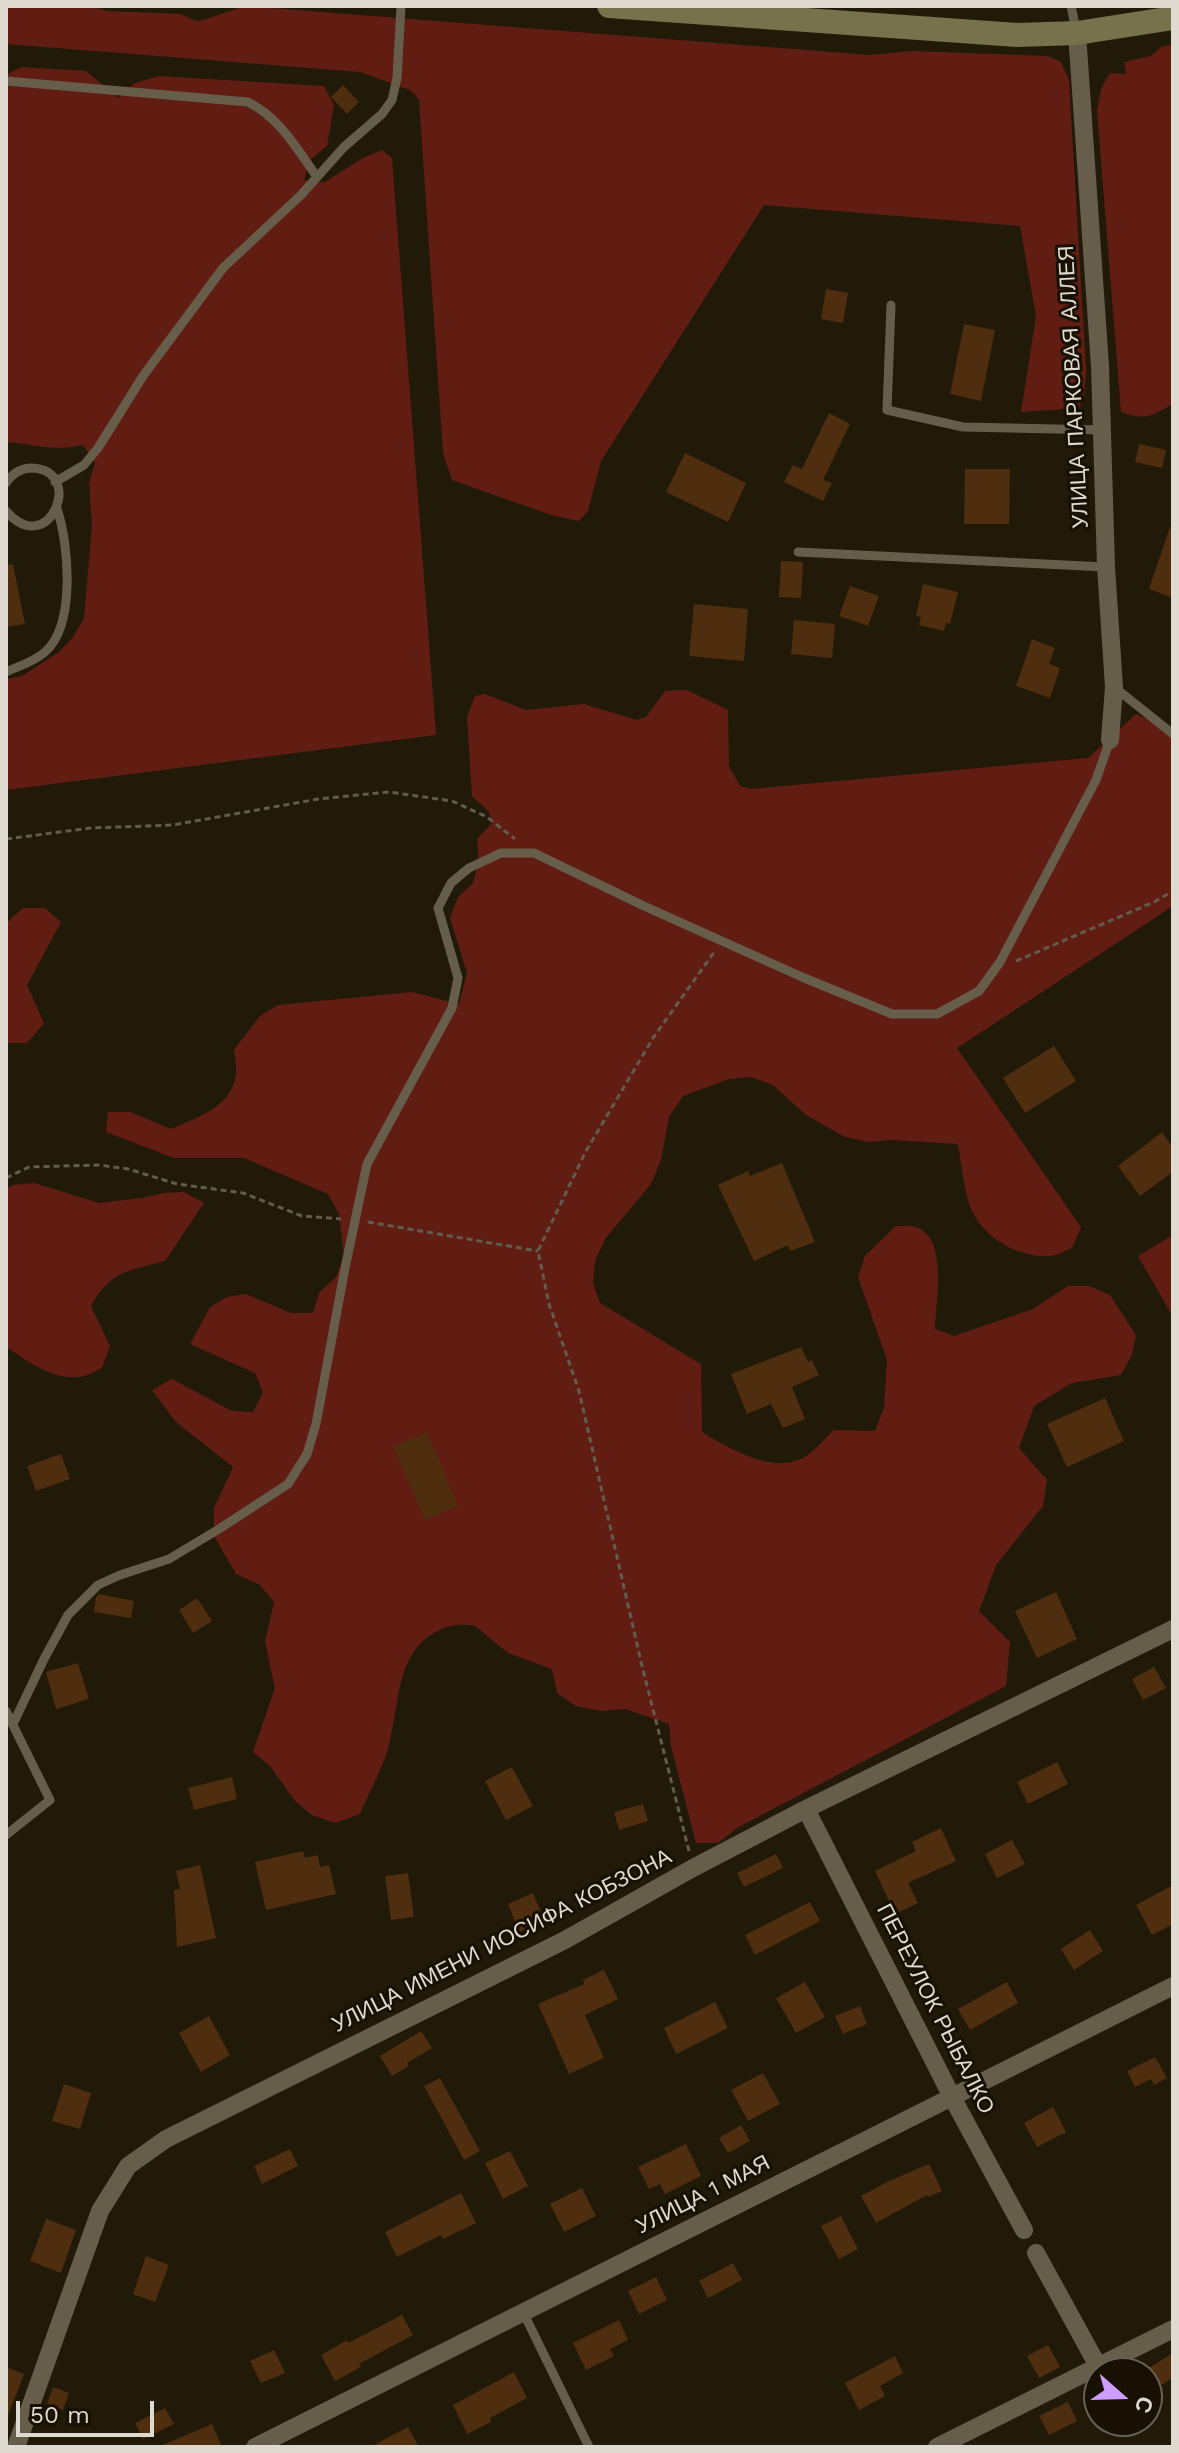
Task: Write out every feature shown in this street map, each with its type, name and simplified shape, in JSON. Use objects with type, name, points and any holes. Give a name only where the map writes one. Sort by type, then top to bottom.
[{"type":"main road","points":[[609,6],[1017,35],[1077,33],[1173,18]]},
{"type":"street","name":"УЛИЦА ПАРКОВАЯ АЛЛЕЯ","points":[[1077,33],[1103,430],[1106,567],[1114,687],[1110,740]]},
{"type":"street","name":"УЛИЦА ИМЕНИ ИОСИФА КОБЗОНА","points":[[16,2447],[100,2211],[128,2166],[166,2139],[565,1940],[806,1809],[1173,1629]]},
{"type":"street","name":"ПЕРЕУЛОК РЫБАЛКО","points":[[806,1809],[952,2097],[1024,2230]]},
{"type":"street","name":"УЛИЦА 1 МАЯ","points":[[255,2447],[1173,1986]]},
{"type":"street","points":[[1036,2253],[1093,2357]]},
{"type":"street","points":[[1116,2357],[1173,2329]]},
{"type":"street","points":[[937,2447],[1083,2374]]},
{"type":"lane","points":[[55,482],[84,465],[98,448],[143,376],[223,268],[301,195],[344,147],[378,119],[392,100],[397,78],[401,6]]},
{"type":"lane","points":[[1071,6],[1077,33]]},
{"type":"lane","points":[[6,81],[248,102],[274,120],[317,177]]},
{"type":"lane","points":[[891,305],[887,410],[963,427],[1103,430]]},
{"type":"lane","points":[[6,483],[11,475],[22,469],[35,468],[47,473],[55,482],[59,491],[57,509],[64,530],[67,590],[60,628],[47,651],[6,672]]},
{"type":"lane","points":[[6,511],[14,520],[25,525],[38,525],[49,519],[57,509]]},
{"type":"lane","points":[[798,552],[1106,567]]},
{"type":"lane","points":[[1114,687],[1173,734]]},
{"type":"lane","points":[[13,1724],[68,1615],[98,1585],[169,1559],[288,1484],[307,1454],[316,1424],[367,1164],[452,1008],[458,978],[438,908],[451,883],[469,868],[501,853],[534,853],[721,941],[892,1014],[937,1014],[979,991],[993,972],[1072,828],[1096,780],[1110,740]]},
{"type":"lane","points":[[6,1711],[50,1800],[6,1835]]},
{"type":"lane","points":[[523,2312],[589,2447]]},
{"type":"path","points":[[6,839],[91,828],[173,825],[318,799],[389,792],[452,801],[487,817],[534,853]]},
{"type":"path","points":[[993,972],[1173,891]]},
{"type":"path","points":[[693,1868],[642,1666],[579,1391],[549,1304],[538,1251],[593,1139],[653,1038],[721,941]]},
{"type":"path","points":[[6,1178],[29,1167],[99,1165],[128,1169],[177,1184],[243,1193],[302,1216],[355,1220],[538,1251]]},
{"type":"shaded area","points":[[6,6],[89,6],[108,11],[181,14],[200,21],[245,6],[870,55],[912,51],[1048,56],[1061,62],[1069,80],[1086,371],[1084,397],[1079,408],[1021,412],[1036,316],[1020,226],[764,205],[601,461],[588,511],[579,521],[551,515],[452,480],[443,453],[419,99],[410,90],[360,72],[6,44]]},
{"type":"shaded area","points":[[1173,44],[1173,404],[1143,417],[1121,412],[1097,111],[1101,89],[1110,73],[1126,74],[1124,62],[1151,56],[1161,47]]},
{"type":"shaded area","points":[[21,67],[86,71],[118,98],[135,83],[159,76],[324,86],[334,105],[327,146],[310,160],[304,180],[325,182],[382,150],[392,158],[436,735],[6,790],[6,679],[22,676],[59,652],[74,636],[84,618],[92,525],[89,483],[95,463],[83,445],[52,448],[6,442],[6,75]]},
{"type":"shaded area","points":[[687,690],[728,710],[729,766],[740,786],[751,789],[1088,758],[1136,714],[1156,723],[1173,739],[1173,906],[957,1048],[1081,1227],[1072,1248],[1052,1256],[1027,1254],[1004,1245],[985,1230],[970,1205],[958,1144],[892,1140],[869,1142],[845,1137],[806,1115],[773,1085],[751,1077],[729,1079],[683,1096],[669,1117],[661,1160],[651,1184],[605,1239],[595,1261],[593,1283],[600,1303],[701,1364],[702,1432],[750,1457],[776,1463],[801,1459],[834,1430],[875,1431],[884,1408],[887,1360],[858,1277],[865,1256],[896,1226],[916,1227],[926,1233],[933,1244],[938,1272],[935,1329],[954,1336],[1033,1309],[1068,1286],[1089,1286],[1110,1295],[1136,1335],[1132,1355],[1121,1375],[1072,1383],[1034,1406],[1019,1448],[1047,1480],[1043,1506],[996,1565],[979,1611],[1010,1642],[1006,1686],[737,1828],[718,1843],[696,1843],[671,1746],[669,1724],[625,1709],[601,1711],[576,1706],[557,1693],[552,1669],[508,1653],[474,1625],[453,1625],[432,1634],[410,1658],[404,1672],[388,1749],[377,1777],[360,1814],[335,1823],[312,1815],[295,1801],[270,1766],[253,1752],[275,1688],[265,1642],[274,1602],[260,1585],[236,1574],[214,1536],[214,1508],[233,1467],[176,1422],[152,1390],[172,1379],[232,1411],[253,1412],[263,1392],[255,1373],[190,1344],[210,1307],[227,1297],[246,1294],[291,1313],[313,1313],[319,1293],[336,1277],[344,1256],[339,1214],[328,1194],[244,1158],[174,1158],[106,1132],[108,1112],[130,1112],[171,1129],[211,1110],[233,1086],[236,1072],[234,1050],[260,1016],[278,1005],[412,992],[459,1004],[467,973],[450,918],[458,897],[473,883],[479,861],[477,839],[492,823],[489,812],[472,796],[467,717],[475,696],[485,694],[526,710],[584,704],[637,720],[646,717],[665,691]]},
{"type":"shaded area","points":[[23,908],[45,908],[61,922],[27,985],[44,1023],[27,1043],[6,1043],[6,923]]},
{"type":"shaded area","points":[[34,1183],[99,1203],[184,1192],[204,1203],[165,1261],[122,1274],[98,1294],[91,1306],[110,1346],[102,1368],[84,1376],[68,1377],[49,1372],[6,1347],[6,1189],[13,1185]]},
{"type":"shaded area","points":[[1173,1235],[1173,1317],[1138,1256]]},
{"type":"building","points":[[343,85],[359,102],[347,114],[331,97]]},
{"type":"building","points":[[826,289],[848,293],[843,323],[821,319]]},
{"type":"building","points":[[964,324],[995,330],[981,401],[950,394]]},
{"type":"building","points":[[829,413],[850,424],[823,480],[832,483],[823,501],[784,482],[793,465],[802,469]]},
{"type":"building","points":[[1139,444],[1166,450],[1162,468],[1135,462]]},
{"type":"building","points":[[685,453],[746,483],[728,522],[666,492]]},
{"type":"building","points":[[965,469],[1010,469],[1009,524],[964,524]]},
{"type":"building","points":[[1170,527],[1173,527],[1173,598],[1149,589]]},
{"type":"building","points":[[781,561],[803,562],[801,598],[779,597]]},
{"type":"building","points":[[13,564],[25,624],[6,627],[6,565]]},
{"type":"building","points":[[923,584],[958,592],[950,624],[946,623],[944,631],[919,625],[921,617],[916,616]]},
{"type":"building","points":[[850,586],[879,596],[868,626],[839,616]]},
{"type":"building","points":[[694,604],[748,609],[744,661],[689,656]]},
{"type":"building","points":[[794,620],[835,624],[832,658],[791,654]]},
{"type":"building","points":[[1032,639],[1055,648],[1049,664],[1060,668],[1050,698],[1016,686]]},
{"type":"building","points":[[1054,1046],[1076,1081],[1025,1113],[1003,1078]]},
{"type":"building","points":[[1162,1132],[1173,1148],[1173,1172],[1140,1196],[1118,1166]]},
{"type":"building","points":[[782,1163],[815,1242],[790,1251],[788,1245],[754,1261],[718,1185],[748,1171],[750,1176]]},
{"type":"building","points":[[801,1347],[819,1375],[792,1387],[805,1419],[783,1428],[771,1404],[747,1414],[731,1374]]},
{"type":"building","points":[[1105,1398],[1124,1441],[1067,1467],[1047,1424]]},
{"type":"building","points":[[427,1432],[458,1506],[425,1520],[393,1446]]},
{"type":"building","points":[[61,1454],[70,1479],[36,1491],[27,1466]]},
{"type":"building","points":[[1056,1592],[1077,1639],[1037,1658],[1015,1611]]},
{"type":"building","points":[[99,1594],[134,1601],[131,1618],[94,1612]]},
{"type":"building","points":[[197,1598],[212,1621],[193,1633],[179,1610]]},
{"type":"building","points":[[78,1663],[89,1699],[56,1709],[46,1672]]},
{"type":"building","points":[[1154,1667],[1166,1688],[1143,1700],[1132,1679]]},
{"type":"building","points":[[1057,1762],[1068,1784],[1028,1804],[1017,1782]]},
{"type":"building","points":[[512,1767],[533,1806],[506,1820],[485,1781]]},
{"type":"building","points":[[232,1777],[237,1799],[194,1810],[188,1788]]},
{"type":"building","points":[[643,1804],[648,1821],[619,1830],[614,1812]]},
{"type":"building","points":[[941,1828],[956,1861],[908,1883],[918,1903],[895,1914],[875,1871],[916,1851],[912,1842]]},
{"type":"building","points":[[1012,1840],[1025,1864],[997,1878],[985,1854]]},
{"type":"building","points":[[303,1851],[305,1858],[318,1855],[320,1867],[329,1865],[336,1894],[266,1910],[255,1862]]},
{"type":"building","points":[[776,1854],[783,1868],[744,1887],[737,1873]]},
{"type":"building","points":[[200,1865],[216,1938],[177,1947],[174,1890],[180,1889],[176,1871]]},
{"type":"building","points":[[408,1873],[414,1917],[391,1920],[385,1876]]},
{"type":"building","points":[[1173,1885],[1173,1924],[1152,1935],[1136,1905]]},
{"type":"building","points":[[533,1893],[545,1922],[519,1932],[508,1904]]},
{"type":"building","points":[[810,1902],[820,1921],[755,1955],[745,1935]]},
{"type":"building","points":[[1090,1930],[1103,1951],[1074,1970],[1061,1949]]},
{"type":"building","points":[[604,1970],[618,1999],[585,2015],[604,2058],[569,2074],[538,2004],[584,1984],[583,1980]]},
{"type":"building","points":[[805,1982],[825,2017],[796,2033],[776,1998]]},
{"type":"building","points":[[1007,1982],[1018,2003],[970,2030],[958,2009]]},
{"type":"building","points":[[715,2002],[728,2028],[676,2054],[664,2028]]},
{"type":"building","points":[[860,2006],[867,2024],[843,2034],[835,2016]]},
{"type":"building","points":[[209,2016],[230,2055],[201,2072],[179,2033]]},
{"type":"building","points":[[421,2031],[432,2048],[392,2076],[380,2056]]},
{"type":"building","points":[[1155,2057],[1167,2078],[1154,2085],[1151,2079],[1135,2087],[1127,2071]]},
{"type":"building","points":[[763,2073],[780,2104],[748,2121],[731,2090]]},
{"type":"building","points":[[440,2078],[480,2151],[464,2160],[424,2086]]},
{"type":"building","points":[[64,2084],[91,2093],[80,2129],[52,2121]]},
{"type":"building","points":[[1053,2107],[1066,2132],[1037,2147],[1024,2123]]},
{"type":"building","points":[[741,2125],[750,2141],[728,2153],[719,2138]]},
{"type":"building","points":[[686,2144],[701,2176],[665,2194],[660,2184],[649,2189],[638,2167]]},
{"type":"building","points":[[290,2149],[298,2166],[262,2184],[254,2166]]},
{"type":"building","points":[[510,2151],[528,2186],[503,2199],[485,2163]]},
{"type":"building","points":[[929,2164],[942,2191],[927,2195],[876,2223],[861,2196]]},
{"type":"building","points":[[582,2188],[596,2216],[564,2232],[550,2204]]},
{"type":"building","points":[[461,2193],[476,2223],[443,2239],[441,2235],[397,2257],[385,2232]]},
{"type":"building","points":[[841,2216],[858,2249],[839,2259],[821,2226]]},
{"type":"building","points":[[46,2219],[76,2230],[61,2273],[30,2261]]},
{"type":"building","points":[[146,2256],[169,2265],[155,2302],[133,2294]]},
{"type":"building","points":[[733,2263],[742,2280],[708,2298],[699,2281]]},
{"type":"building","points":[[656,2277],[667,2300],[639,2314],[628,2291]]},
{"type":"building","points":[[402,2315],[413,2335],[359,2364],[361,2367],[335,2381],[321,2355]]},
{"type":"building","points":[[619,2320],[628,2340],[610,2349],[614,2356],[586,2370],[573,2343]]},
{"type":"building","points":[[1048,2345],[1060,2367],[1039,2378],[1027,2356]]},
{"type":"building","points":[[274,2350],[285,2373],[261,2383],[250,2361]]},
{"type":"building","points":[[1173,2353],[1173,2378],[1163,2384],[1163,2359]]},
{"type":"building","points":[[895,2356],[903,2373],[880,2386],[885,2396],[859,2410],[845,2383]]},
{"type":"building","points":[[6,2367],[24,2374],[7,2418],[6,2418]]},
{"type":"building","points":[[514,2372],[527,2398],[467,2434],[453,2405]]},
{"type":"building","points":[[53,2387],[69,2393],[63,2410],[47,2404]]},
{"type":"building","points":[[1068,2402],[1077,2421],[1049,2435],[1039,2416]]},
{"type":"building","points":[[165,2408],[174,2424],[143,2439],[135,2423]]},
{"type":"building","points":[[212,2424],[222,2447],[158,2447]]},
{"type":"building","points":[[408,2427],[419,2447],[370,2447]]}]
